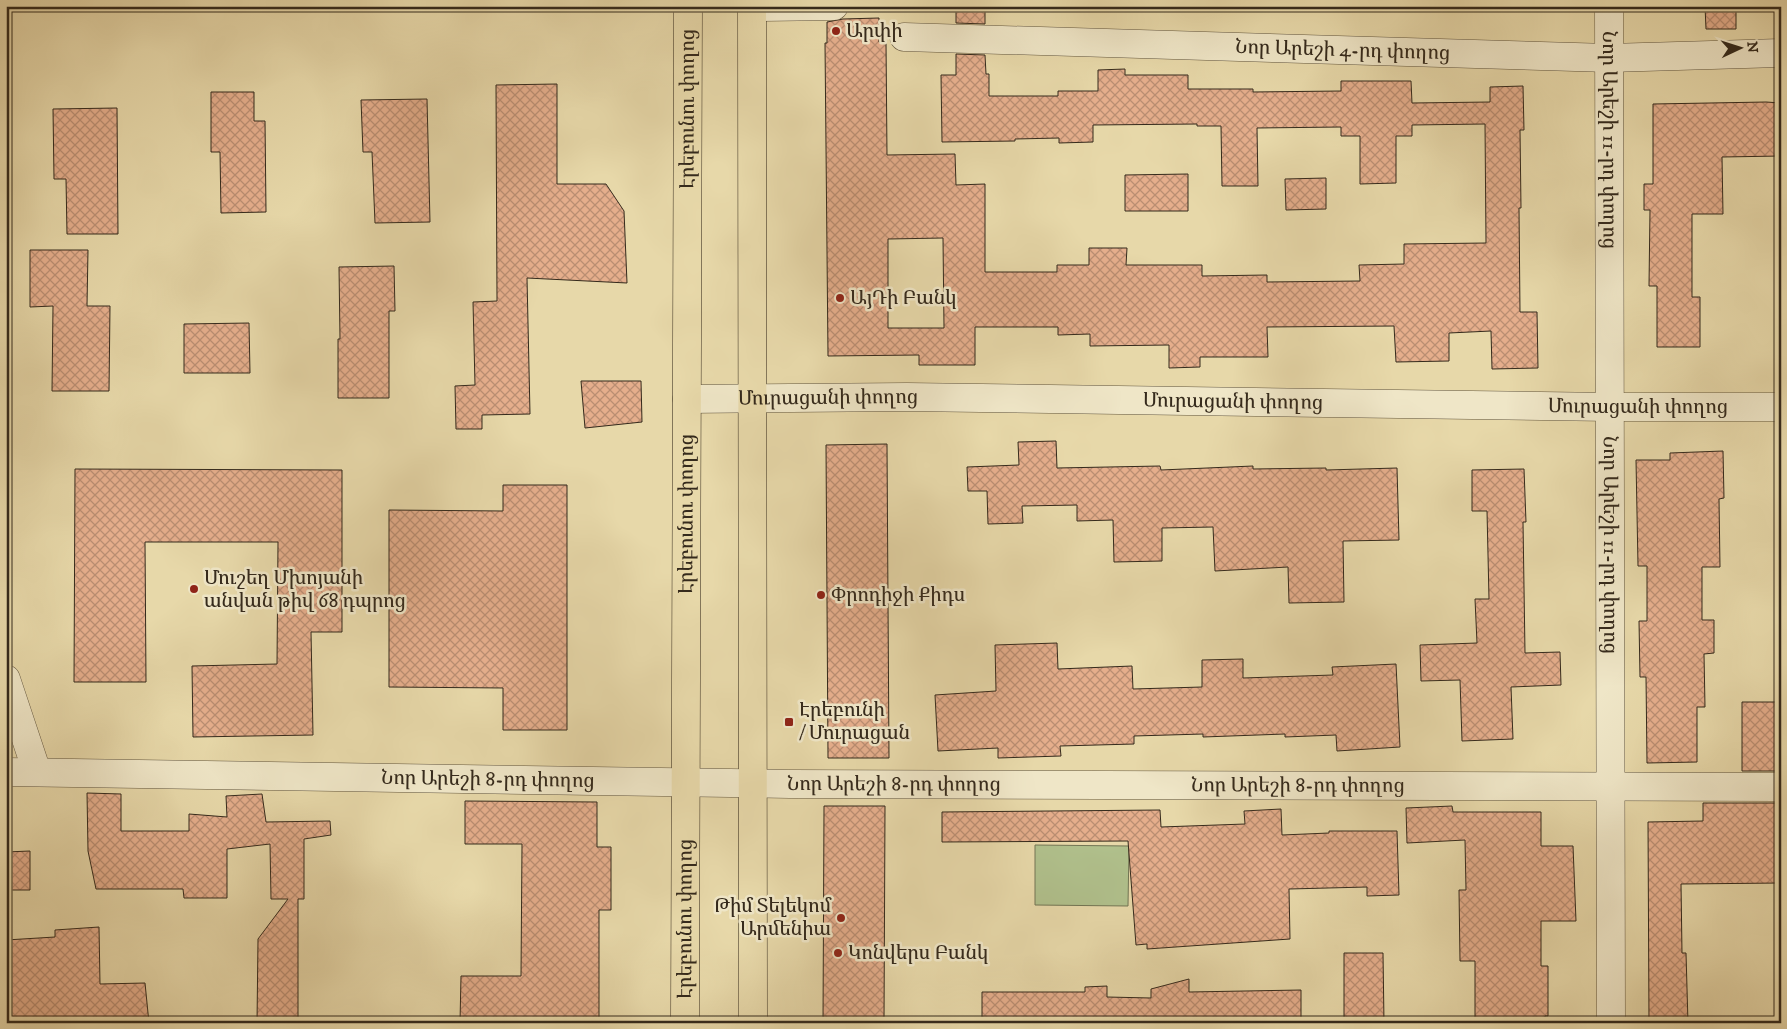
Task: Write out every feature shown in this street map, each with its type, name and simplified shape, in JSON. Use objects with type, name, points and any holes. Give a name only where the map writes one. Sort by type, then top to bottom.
[{"type":"main road","name":"Էրեբունու փողոց","points":[[686,1023],[688,6]]},
{"type":"main road","points":[[752,7],[753,1023]]},
{"type":"street","points":[[752,7],[834,6]]},
{"type":"street","name":"Նոր Արեշի 11-րդ փողոց","points":[[1609,6],[1611,1023]]},
{"type":"street","name":"Նոր Արեշի 4-րդ փողոց","points":[[904,37],[1609,58],[1781,53]]},
{"type":"street","name":"Մուրացանի փողոց","points":[[687,399],[907,397],[1610,407],[1781,407]]},
{"type":"street","points":[[6,679],[38,772]]},
{"type":"street","name":"Նոր Արեշի 8-րդ փողոց","points":[[6,772],[752,784],[1781,787]]},
{"type":"green space","points":[[1035,845],[1129,846],[1128,906],[1035,905]]},
{"type":"building","points":[[956,6],[985,6],[985,24],[956,23]]},
{"type":"building","points":[[1705,6],[1736,6],[1736,29],[1706,29]]},
{"type":"building","points":[[879,18],[879,42],[886,42],[887,155],[955,154],[956,185],[985,184],[985,272],[1057,272],[1057,265],[1089,265],[1089,248],[1127,248],[1126,265],[1202,265],[1202,276],[1267,275],[1267,282],[1360,281],[1359,265],[1404,264],[1404,244],[1486,243],[1485,124],[1412,125],[1412,136],[1396,136],[1396,183],[1360,184],[1360,136],[1341,136],[1341,127],[1257,128],[1258,186],[1222,186],[1221,126],[1197,126],[1197,124],[1093,125],[1093,142],[1059,143],[1059,138],[942,142],[941,75],[956,75],[956,54],[985,55],[986,74],[989,74],[989,96],[1058,96],[1058,91],[1098,91],[1098,70],[1125,69],[1125,75],[1188,75],[1188,89],[1253,89],[1253,92],[1341,91],[1341,81],[1411,81],[1412,103],[1490,102],[1490,87],[1523,86],[1524,130],[1520,130],[1520,312],[1537,312],[1538,368],[1492,369],[1491,331],[1449,333],[1449,361],[1396,362],[1394,326],[1267,327],[1268,357],[1200,357],[1200,367],[1169,368],[1169,345],[1090,346],[1090,334],[1058,335],[1058,327],[975,327],[975,365],[919,365],[919,355],[828,356],[825,43],[827,43],[827,22],[843,19]],"holes":[[[943,238],[944,328],[888,328],[888,239]]]},
{"type":"building","points":[[557,84],[557,184],[606,184],[624,211],[627,283],[527,278],[530,414],[482,415],[482,429],[456,429],[455,386],[475,385],[473,302],[497,301],[496,85]]},
{"type":"building","points":[[211,92],[254,92],[254,121],[265,121],[266,212],[221,213],[220,152],[211,152]]},
{"type":"building","points":[[427,99],[430,222],[375,223],[372,152],[363,152],[361,100]]},
{"type":"building","points":[[1781,103],[1781,156],[1722,157],[1723,214],[1692,214],[1692,297],[1700,297],[1700,347],[1657,347],[1657,286],[1649,286],[1650,210],[1644,210],[1644,184],[1653,184],[1653,104]]},
{"type":"building","points":[[117,108],[118,234],[67,234],[66,179],[54,179],[53,109]]},
{"type":"building","points":[[1188,174],[1188,211],[1125,211],[1125,175]]},
{"type":"building","points":[[1326,178],[1326,209],[1286,210],[1285,179]]},
{"type":"building","points":[[30,250],[88,250],[87,306],[110,306],[109,391],[52,391],[53,306],[30,307]]},
{"type":"building","points":[[394,266],[395,311],[389,311],[389,398],[338,398],[338,339],[340,339],[339,267]]},
{"type":"building","points":[[249,323],[250,373],[184,373],[184,324]]},
{"type":"building","points":[[581,381],[641,381],[642,422],[585,428]]},
{"type":"building","points":[[1056,441],[1057,468],[1160,466],[1161,470],[1253,466],[1253,469],[1326,468],[1326,470],[1397,468],[1399,540],[1343,541],[1344,602],[1289,603],[1288,567],[1215,571],[1213,527],[1162,528],[1162,561],[1114,562],[1113,520],[1077,521],[1077,505],[1022,506],[1023,523],[988,524],[987,491],[968,491],[967,467],[1019,465],[1018,442]]},
{"type":"building","points":[[887,444],[889,758],[828,758],[826,445]]},
{"type":"building","points":[[1723,451],[1724,498],[1719,499],[1720,567],[1702,567],[1702,620],[1714,620],[1714,653],[1704,654],[1705,707],[1697,707],[1697,762],[1647,763],[1646,677],[1640,677],[1639,621],[1647,621],[1647,566],[1638,566],[1636,460],[1670,460],[1670,453]]},
{"type":"building","points":[[75,469],[342,470],[342,632],[311,632],[313,735],[193,737],[192,666],[277,664],[278,542],[145,542],[146,682],[74,682]]},
{"type":"building","points":[[1524,469],[1526,522],[1523,522],[1525,653],[1560,652],[1561,685],[1511,687],[1513,739],[1462,741],[1460,680],[1421,681],[1420,645],[1477,643],[1475,599],[1489,599],[1487,511],[1472,511],[1472,470]]},
{"type":"building","points":[[503,485],[567,485],[567,730],[503,730],[503,688],[389,687],[389,510],[503,511]]},
{"type":"building","points":[[1057,643],[1058,669],[1132,666],[1133,689],[1202,687],[1202,660],[1243,659],[1243,678],[1333,675],[1332,667],[1396,664],[1400,747],[1337,751],[1336,735],[1285,737],[1285,734],[1203,737],[1203,734],[1134,736],[1134,744],[1060,746],[1061,756],[998,758],[998,748],[938,751],[935,695],[996,691],[995,645]]},
{"type":"building","points":[[1742,702],[1781,702],[1781,771],[1742,771]]},
{"type":"building","points":[[87,793],[121,794],[121,831],[189,831],[189,814],[227,817],[226,796],[262,794],[266,822],[330,821],[331,835],[304,839],[304,899],[298,899],[298,1023],[257,1023],[258,939],[288,899],[271,899],[270,844],[227,849],[227,898],[184,898],[183,889],[96,889],[88,851]]},
{"type":"building","points":[[465,801],[597,802],[597,847],[611,847],[611,910],[599,910],[599,1023],[460,1023],[461,976],[521,976],[522,844],[465,844]]},
{"type":"building","points":[[1703,803],[1781,803],[1781,883],[1681,884],[1682,953],[1686,953],[1688,1023],[1649,1023],[1648,822],[1703,821]]},
{"type":"building","points":[[824,806],[885,806],[884,1023],[823,1023]]},
{"type":"building","points":[[1452,806],[1453,812],[1541,812],[1541,846],[1573,846],[1576,921],[1541,921],[1541,966],[1548,966],[1548,1016],[1545,1016],[1545,1023],[1475,1023],[1475,961],[1460,961],[1459,890],[1466,890],[1465,840],[1407,843],[1406,808]]},
{"type":"building","points":[[1281,809],[1282,835],[1329,833],[1329,831],[1397,831],[1399,895],[1367,896],[1367,887],[1289,889],[1290,939],[1147,949],[1147,944],[1136,945],[1128,841],[942,842],[942,812],[1160,810],[1161,827],[1245,824],[1244,811]]},
{"type":"building","points":[[30,851],[30,890],[6,890],[6,852]]},
{"type":"building","points":[[99,927],[100,984],[145,983],[149,1023],[6,1023],[6,940],[55,937],[55,930]]},
{"type":"building","points":[[1344,953],[1383,953],[1384,1023],[1344,1023]]},
{"type":"building","points":[[1189,979],[1189,992],[1301,990],[1301,1023],[982,1023],[982,992],[1085,992],[1085,987],[1107,986],[1107,997],[1151,998],[1151,989]]},
{"type":"place","name":"Արփի","points":[[836,31]]},
{"type":"place","name":"ԱյԴի Բանկ","points":[[840,298]]},
{"type":"place","name":"Մուշեղ Մխոյանի անվան թիվ 68 դպրոց","points":[[194,589]]},
{"type":"place","name":"Փրոդիջի Քիդս","points":[[821,595]]},
{"type":"place","name":"Էրեբունի / Մուրացան","points":[[789,722]]},
{"type":"place","name":"Թիմ Տելեկոմ Արմենիա","points":[[841,918]]},
{"type":"place","name":"Կոնվերս Բանկ","points":[[838,953]]}]
